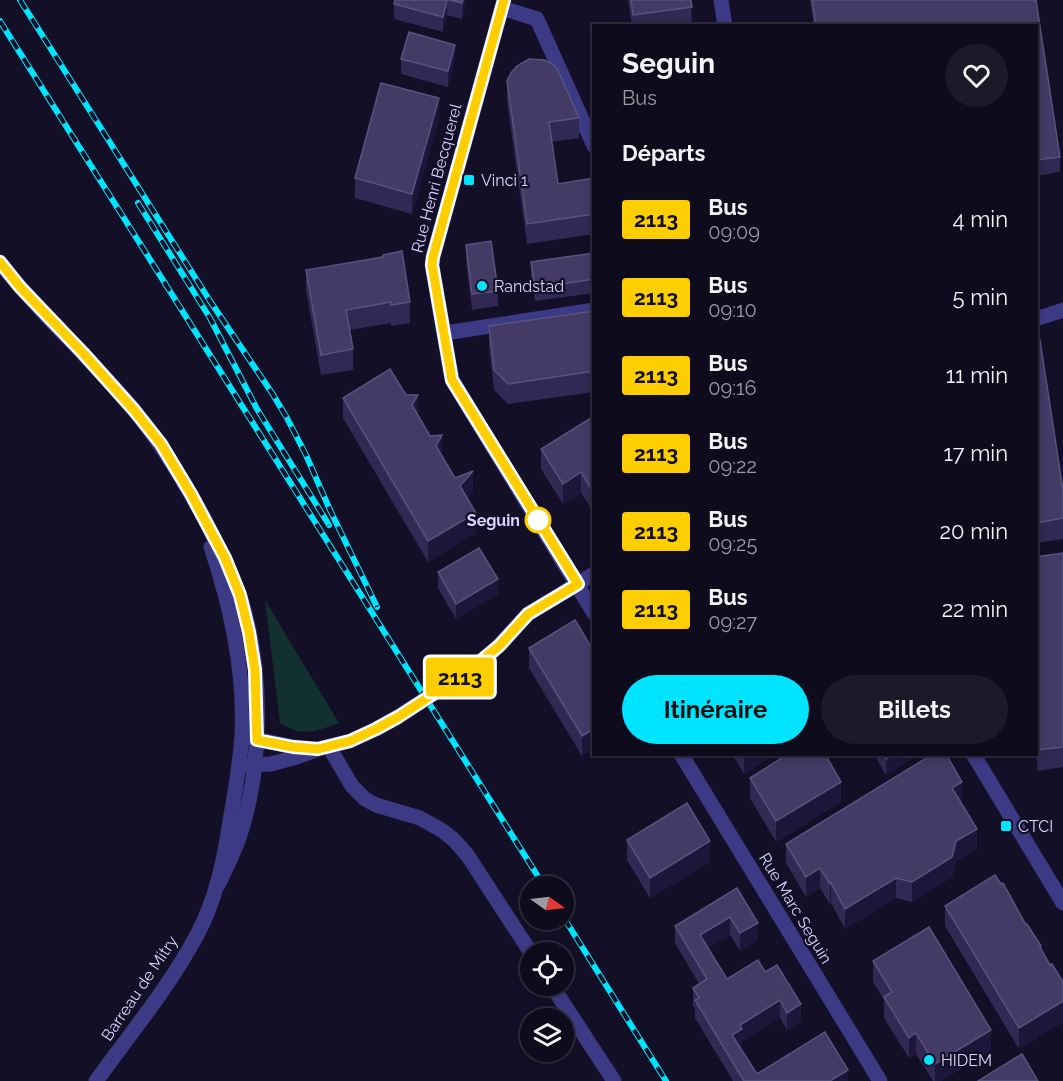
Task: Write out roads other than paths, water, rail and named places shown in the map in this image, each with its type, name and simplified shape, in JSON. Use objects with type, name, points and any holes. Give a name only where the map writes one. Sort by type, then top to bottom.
[{"type":"street","points":[[721,0],[725,24]]},
{"type":"street","points":[[503,4],[537,19],[592,142]]},
{"type":"street","name":"Rue Henri Becquerel","points":[[503,4],[432,265],[452,380],[578,584]]},
{"type":"street","points":[[0,262],[20,287],[134,410],[161,444],[225,558],[240,595],[255,670],[257,740],[250,799],[240,835],[218,885]]},
{"type":"street","points":[[445,333],[592,310]]},
{"type":"street","points":[[1038,319],[1063,310]]},
{"type":"street","name":"Barreau de Mitry","points":[[96,1081],[174,974],[198,933],[218,885],[231,818],[242,736],[240,679],[235,639],[225,594],[196,505]]},
{"type":"street","points":[[238,764],[271,764],[363,736],[398,717],[460,677],[490,655],[528,614],[592,575]]},
{"type":"street","points":[[578,584],[592,609]]},
{"type":"street","points":[[242,736],[293,747],[323,748]]},
{"type":"street","points":[[323,748],[365,799],[376,805],[420,818],[455,841],[468,856],[524,942]]},
{"type":"street","name":"Rue Marc Seguin","points":[[682,756],[880,1081]]},
{"type":"street","points":[[974,756],[1063,903]]},
{"type":"street","points":[[559,996],[615,1081]]},
{"type":"railway","points":[[20,0],[210,301],[287,418],[377,607]]},
{"type":"railway","points":[[0,21],[538,876]]},
{"type":"railway","points":[[138,203],[210,318],[257,409],[329,525]]},
{"type":"railway","points":[[572,930],[666,1081]]},
{"type":"place","name":"Vinci 1","points":[[469,180]]},
{"type":"place","name":"Randstad","points":[[482,286]]},
{"type":"place","name":"Seguin","points":[[538,520]]},
{"type":"place","name":"CTCI","points":[[1006,826]]},
{"type":"place","name":"HIDEM","points":[[929,1060]]}]
